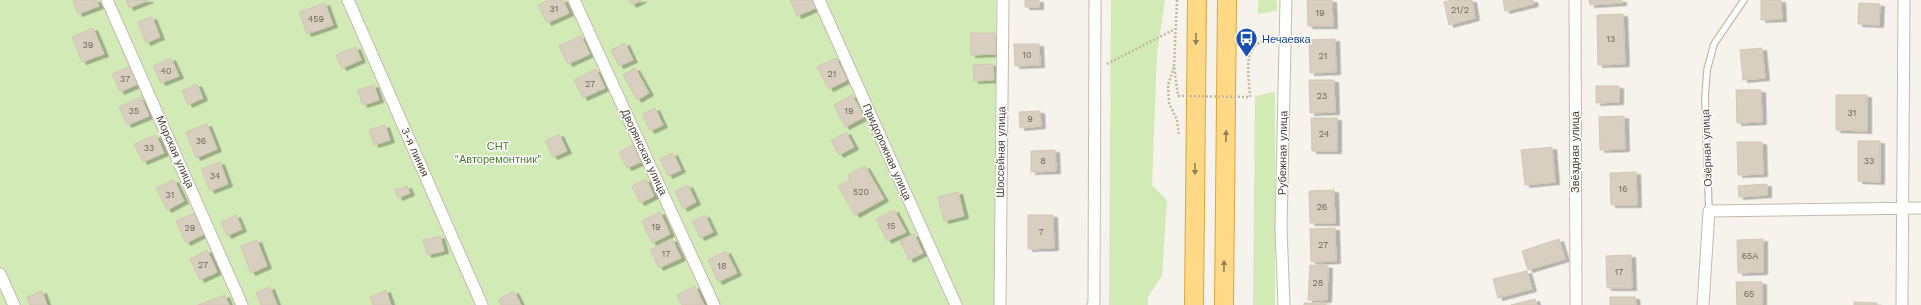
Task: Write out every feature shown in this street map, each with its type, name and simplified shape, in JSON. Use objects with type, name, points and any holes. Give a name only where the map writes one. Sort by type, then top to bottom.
[{"type":"highway","points":[[1194,305],[1197,0]]},
{"type":"highway","points":[[1224,305],[1227,0]]},
{"type":"street","name":"Морская улица","points":[[107,0],[242,305]]},
{"type":"street","name":"3-я линия","points":[[348,0],[482,305]]},
{"type":"street","name":"Дворянская улица","points":[[574,0],[714,305]]},
{"type":"street","name":"Придорожная улица","points":[[819,0],[956,305]]},
{"type":"street","name":"Шоссейная улица","points":[[1000,305],[1003,0]]},
{"type":"street","points":[[1093,305],[1095,0]]},
{"type":"street","name":"Рубежная улица","points":[[1284,305],[1281,228],[1286,0]]},
{"type":"street","name":"Звёздная улица","points":[[1575,0],[1576,305]]},
{"type":"street","points":[[1902,305],[1901,208],[1904,0]]},
{"type":"street","points":[[1709,211],[1921,208]]},
{"type":"street","name":"Озёрная улица","points":[[1703,305],[1709,211]]},
{"type":"street","points":[[0,274],[14,305]]},
{"type":"lane","name":"Озёрная улица","points":[[1709,211],[1706,98],[1707,70],[1714,44],[1744,0]]},
{"type":"path","points":[[1177,0],[1174,67],[1178,96],[1250,97],[1249,56],[1251,49],[1263,40],[1285,40]]},
{"type":"path","points":[[1095,70],[1176,29]]},
{"type":"path","points":[[1174,67],[1168,85],[1169,103],[1177,120],[1179,141]]},
{"type":"green space","name":"СНТ \"Авторемонтник\"","points":[[0,0],[996,0],[994,305],[0,305]]},
{"type":"green space","points":[[1111,0],[1165,0],[1157,54],[1152,185],[1167,200],[1162,276],[1148,297],[1148,305],[1109,305]]},
{"type":"green space","points":[[1258,0],[1277,0],[1277,11],[1258,14]]},
{"type":"green space","points":[[1275,92],[1275,305],[1253,305],[1255,96]]},
{"type":"building","points":[[96,0],[99,6],[78,14],[73,1]]},
{"type":"building","points":[[126,0],[149,0],[129,8]]},
{"type":"building","points":[[549,0],[563,0],[569,13],[547,23],[538,5]]},
{"type":"building","points":[[629,0],[642,0],[632,5]]},
{"type":"building","points":[[790,0],[813,0],[816,8],[797,16]]},
{"type":"building","points":[[1025,0],[1039,0],[1039,7],[1025,7]]},
{"type":"building","points":[[1307,0],[1332,0],[1333,26],[1308,26]]},
{"type":"building","points":[[1452,0],[1472,0],[1475,18],[1449,25],[1444,2]]},
{"type":"building","points":[[1503,0],[1533,0],[1534,4],[1505,11]]},
{"type":"building","points":[[1589,0],[1622,0],[1622,3],[1590,5]]},
{"type":"building","points":[[1761,0],[1781,0],[1782,19],[1761,20]]},
{"type":"building","points":[[325,3],[333,25],[307,34],[299,12]]},
{"type":"building","points":[[1859,3],[1880,4],[1879,25],[1858,24]]},
{"type":"building","points":[[1623,14],[1625,64],[1598,65],[1597,15]]},
{"type":"building","points":[[152,17],[160,37],[146,43],[138,22]]},
{"type":"building","points":[[93,28],[104,54],[82,62],[72,37]]},
{"type":"building","points":[[970,33],[995,33],[996,54],[971,55]]},
{"type":"building","points":[[581,36],[590,54],[568,64],[559,46]]},
{"type":"building","points":[[1335,39],[1336,72],[1310,73],[1309,40]]},
{"type":"building","points":[[625,43],[633,60],[619,66],[611,50]]},
{"type":"building","points":[[1014,44],[1039,44],[1040,65],[1015,66]]},
{"type":"building","points":[[356,47],[361,60],[342,68],[336,55]]},
{"type":"building","points":[[1762,48],[1765,78],[1743,80],[1740,50]]},
{"type":"building","points":[[171,58],[179,76],[161,83],[153,66]]},
{"type":"building","points":[[836,58],[847,80],[829,89],[817,67]]},
{"type":"building","points":[[993,64],[994,80],[974,81],[973,65]]},
{"type":"building","points":[[130,66],[138,84],[120,92],[112,74]]},
{"type":"building","points":[[635,68],[649,93],[637,100],[623,75]]},
{"type":"building","points":[[596,69],[605,88],[583,98],[574,80]]},
{"type":"building","points":[[1309,80],[1334,80],[1335,112],[1310,113]]},
{"type":"building","points":[[197,84],[203,98],[188,105],[182,91]]},
{"type":"building","points":[[374,85],[379,100],[363,105],[357,90]]},
{"type":"building","points":[[1596,86],[1619,86],[1619,102],[1596,103]]},
{"type":"building","points":[[1736,90],[1761,90],[1762,122],[1737,123]]},
{"type":"building","points":[[852,95],[864,117],[845,127],[834,105]]},
{"type":"building","points":[[1836,95],[1867,95],[1867,131],[1836,130]]},
{"type":"building","points":[[141,97],[149,116],[127,125],[119,107]]},
{"type":"building","points":[[655,108],[663,125],[650,131],[642,114]]},
{"type":"building","points":[[1040,111],[1041,126],[1020,128],[1019,112]]},
{"type":"building","points":[[1624,116],[1625,149],[1600,150],[1599,117]]},
{"type":"building","points":[[1311,118],[1337,118],[1337,151],[1312,151]]},
{"type":"building","points":[[207,124],[217,149],[196,158],[186,132]]},
{"type":"building","points":[[385,125],[390,140],[374,145],[369,130]]},
{"type":"building","points":[[846,132],[854,147],[839,155],[831,141]]},
{"type":"building","points":[[559,134],[567,151],[553,157],[545,141]]},
{"type":"building","points":[[156,135],[164,153],[143,162],[134,144]]},
{"type":"building","points":[[1858,141],[1880,141],[1880,182],[1858,181]]},
{"type":"building","points":[[1737,142],[1762,142],[1763,174],[1738,175]]},
{"type":"building","points":[[633,145],[641,162],[627,168],[619,152]]},
{"type":"building","points":[[1552,147],[1555,182],[1525,185],[1521,150]]},
{"type":"building","points":[[1055,150],[1056,171],[1031,172],[1031,151]]},
{"type":"building","points":[[673,153],[681,170],[668,176],[660,159]]},
{"type":"building","points":[[220,162],[228,184],[210,191],[201,169]]},
{"type":"building","points":[[865,166],[884,199],[855,215],[838,186],[850,180],[848,175]]},
{"type":"building","points":[[1636,172],[1637,205],[1611,205],[1610,173]]},
{"type":"building","points":[[646,179],[654,196],[640,203],[632,186]]},
{"type":"building","points":[[174,180],[184,201],[167,210],[156,188]]},
{"type":"building","points":[[1767,184],[1767,195],[1739,197],[1738,186]]},
{"type":"building","points":[[688,185],[696,202],[683,209],[675,191]]},
{"type":"building","points":[[407,186],[410,193],[398,198],[395,190]]},
{"type":"building","points":[[1334,190],[1335,223],[1310,223],[1309,191]]},
{"type":"building","points":[[958,192],[964,216],[944,221],[938,197]]},
{"type":"building","points":[[894,210],[906,232],[887,241],[876,219]]},
{"type":"building","points":[[660,212],[670,234],[652,243],[642,221]]},
{"type":"building","points":[[194,213],[204,234],[186,243],[176,221]]},
{"type":"building","points":[[236,215],[242,229],[227,236],[221,222]]},
{"type":"building","points":[[705,215],[713,232],[700,238],[692,221]]},
{"type":"building","points":[[1028,215],[1053,215],[1054,248],[1028,249]]},
{"type":"building","points":[[1335,228],[1336,261],[1311,262],[1310,229]]},
{"type":"building","points":[[914,234],[923,253],[909,260],[900,241]]},
{"type":"building","points":[[440,236],[444,251],[427,255],[423,240]]},
{"type":"building","points":[[672,239],[681,258],[659,268],[650,250]]},
{"type":"building","points":[[1559,239],[1565,259],[1528,270],[1522,251]]},
{"type":"building","points":[[1763,239],[1763,272],[1738,273],[1737,240]]},
{"type":"building","points":[[257,240],[267,266],[251,273],[241,246]]},
{"type":"building","points":[[207,250],[217,272],[200,280],[190,259]]},
{"type":"building","points":[[726,251],[737,273],[718,282],[708,260]]},
{"type":"building","points":[[1631,255],[1632,288],[1607,288],[1606,256]]},
{"type":"building","points":[[1310,265],[1328,266],[1327,300],[1308,300]]},
{"type":"building","points":[[1527,271],[1532,289],[1498,298],[1493,279]]},
{"type":"building","points":[[1736,282],[1762,282],[1762,305],[1737,305]]},
{"type":"building","points":[[695,286],[704,305],[682,305],[677,295]]},
{"type":"building","points":[[270,287],[277,305],[261,305],[256,293]]},
{"type":"building","points":[[386,290],[391,305],[373,305],[370,297]]},
{"type":"building","points":[[42,291],[47,305],[30,305],[27,297]]},
{"type":"building","points":[[514,291],[521,305],[501,305],[498,300]]},
{"type":"building","points":[[225,295],[229,305],[198,305]]},
{"type":"building","points":[[1610,297],[1635,297],[1636,305],[1610,305]]},
{"type":"building","points":[[1535,299],[1537,305],[1511,305]]},
{"type":"building","points":[[1854,302],[1877,303],[1877,305],[1854,305]]},
{"type":"building","points":[[1304,303],[1326,303],[1326,305],[1304,305]]},
{"type":"place","name":"Нечаевка","points":[[1246,58]]}]
